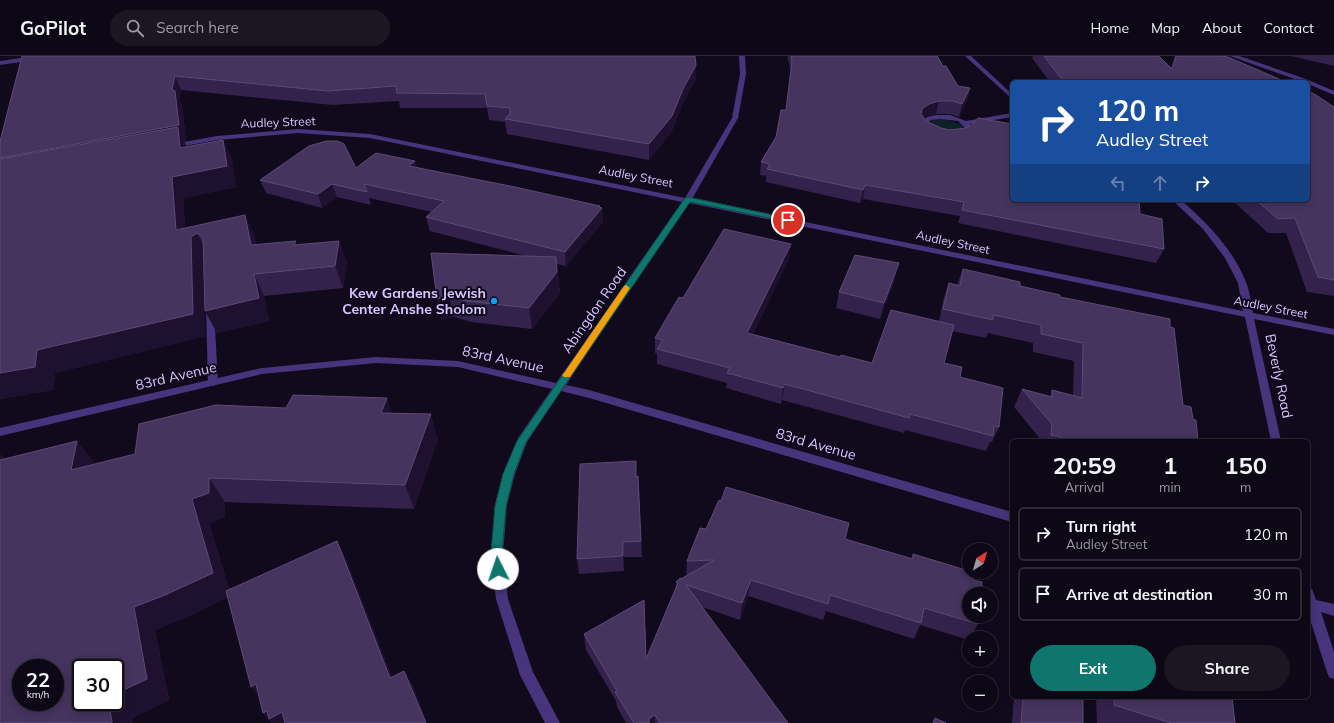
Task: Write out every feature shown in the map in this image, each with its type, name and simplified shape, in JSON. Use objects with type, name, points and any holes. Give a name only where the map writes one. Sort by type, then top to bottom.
[{"type":"street","points":[[0,63],[47,56]]},
{"type":"street","name":"Abingdon Road","points":[[553,723],[527,675],[502,599],[497,553],[501,506],[508,474],[522,441],[574,363],[688,199],[735,118],[743,74],[742,56]]},
{"type":"street","points":[[968,56],[1010,95]]},
{"type":"street","points":[[1233,56],[1301,80]]},
{"type":"street","points":[[1310,83],[1332,91]]},
{"type":"street","points":[[965,123],[970,130],[970,133],[966,136],[954,139],[932,135],[922,127],[922,124],[929,118],[936,117],[952,118],[965,123],[1010,115]]},
{"type":"street","name":"Audley Street","points":[[163,148],[217,138],[298,131],[370,136],[688,199],[1334,332]]},
{"type":"street","name":"Beverly Road","points":[[1178,202],[1195,216],[1220,243],[1233,261],[1242,283],[1250,315],[1276,439]]},
{"type":"street","points":[[210,298],[213,383]]},
{"type":"street","name":"83rd Avenue","points":[[0,432],[262,372],[376,360],[458,364],[560,386],[1010,516]]},
{"type":"street","points":[[1310,600],[1334,610]]},
{"type":"street","points":[[1310,603],[1334,672]]},
{"type":"green space","points":[[944,119],[960,124],[964,129],[961,134],[928,124],[933,120]]},
{"type":"building","points":[[22,56],[695,56],[696,65],[683,89],[672,116],[649,144],[505,119],[510,114],[510,108],[487,106],[485,94],[397,93],[396,86],[328,91],[175,76],[172,90],[175,91],[179,125],[0,158],[0,141]]},
{"type":"building","points":[[791,56],[937,56],[943,66],[946,66],[958,86],[970,88],[962,104],[953,101],[939,101],[929,104],[922,109],[921,114],[926,121],[941,128],[950,130],[966,128],[973,124],[978,118],[1010,124],[1010,202],[1139,202],[1140,214],[1162,219],[1164,249],[962,210],[964,202],[865,185],[863,190],[767,169],[770,164],[761,162],[776,137],[781,110],[786,110],[792,61]]},
{"type":"building","points":[[1044,56],[1159,56],[1172,69],[1176,56],[1221,56],[1228,57],[1281,80],[1062,80]]},
{"type":"building","points":[[1310,92],[1334,107],[1334,280],[1318,277],[1295,218],[1278,219],[1258,202],[1310,202]]},
{"type":"building","points":[[178,127],[180,148],[223,140],[227,166],[172,177],[176,230],[245,215],[251,245],[296,241],[294,245],[339,241],[335,266],[254,274],[259,298],[205,311],[203,237],[197,233],[191,237],[193,314],[37,350],[35,367],[0,373],[0,159]]},
{"type":"building","points":[[326,141],[337,141],[344,144],[356,168],[376,153],[415,161],[409,166],[515,187],[600,206],[599,207],[602,208],[565,252],[426,217],[444,201],[364,184],[367,192],[332,184],[318,194],[260,180],[309,146]]},
{"type":"building","points":[[724,229],[791,244],[747,333],[840,357],[841,355],[872,363],[891,310],[954,325],[944,363],[962,367],[960,377],[1003,388],[999,427],[994,426],[993,436],[910,414],[909,418],[785,384],[783,388],[727,373],[730,368],[657,349],[663,340],[655,338],[679,297],[683,298]]},
{"type":"building","points":[[431,253],[556,257],[557,272],[529,308],[466,301],[449,296],[437,299]]},
{"type":"building","points":[[855,255],[899,263],[884,303],[839,292]]},
{"type":"building","points":[[963,269],[1020,282],[1020,286],[1060,295],[1060,297],[1170,319],[1170,327],[1174,328],[1183,405],[1191,407],[1193,419],[1196,420],[1198,439],[1061,439],[1061,437],[1051,435],[1052,424],[1022,389],[1052,397],[1052,390],[1082,398],[1083,343],[1041,334],[1041,325],[993,315],[993,320],[943,309],[949,283],[960,286]]},
{"type":"building","points":[[293,395],[387,398],[381,413],[431,414],[405,485],[209,478],[209,493],[192,499],[213,573],[165,595],[134,607],[147,679],[124,690],[124,659],[72,659],[72,711],[110,711],[112,723],[0,723],[0,460],[77,441],[71,470],[135,454],[139,424],[216,405],[286,408]]},
{"type":"building","points":[[636,461],[641,541],[623,542],[623,556],[577,559],[580,464]]},
{"type":"building","points":[[726,487],[849,523],[845,539],[913,559],[913,554],[962,569],[962,579],[973,579],[982,582],[982,587],[962,587],[962,619],[924,608],[921,623],[830,595],[828,604],[751,580],[742,603],[686,585],[788,723],[660,723],[655,715],[649,719],[649,723],[634,723],[615,692],[617,691],[584,634],[644,600],[646,659],[678,583],[676,582],[680,578],[681,579],[714,560],[687,561],[700,528],[706,529],[719,500],[721,501]]},
{"type":"building","points":[[337,541],[390,678],[404,671],[426,723],[285,723],[282,712],[269,719],[267,711],[263,713],[256,684],[251,687],[226,591]]},
{"type":"building","points":[[1023,699],[1083,699],[1083,723],[1021,723]]},
{"type":"building","points":[[1114,699],[1232,699],[1235,723],[1171,723],[1114,705]]},
{"type":"building","points":[[935,718],[946,723],[933,723]]},
{"type":"slow traffic","points":[[567,375],[626,288]]},
{"type":"place","name":"Kew Gardens Jewish Center Anshe Sholom","points":[[494,301]]},
{"type":"route","points":[[498,569],[497,553],[501,506],[508,474],[522,441],[574,363],[688,199],[788,220]]}]
